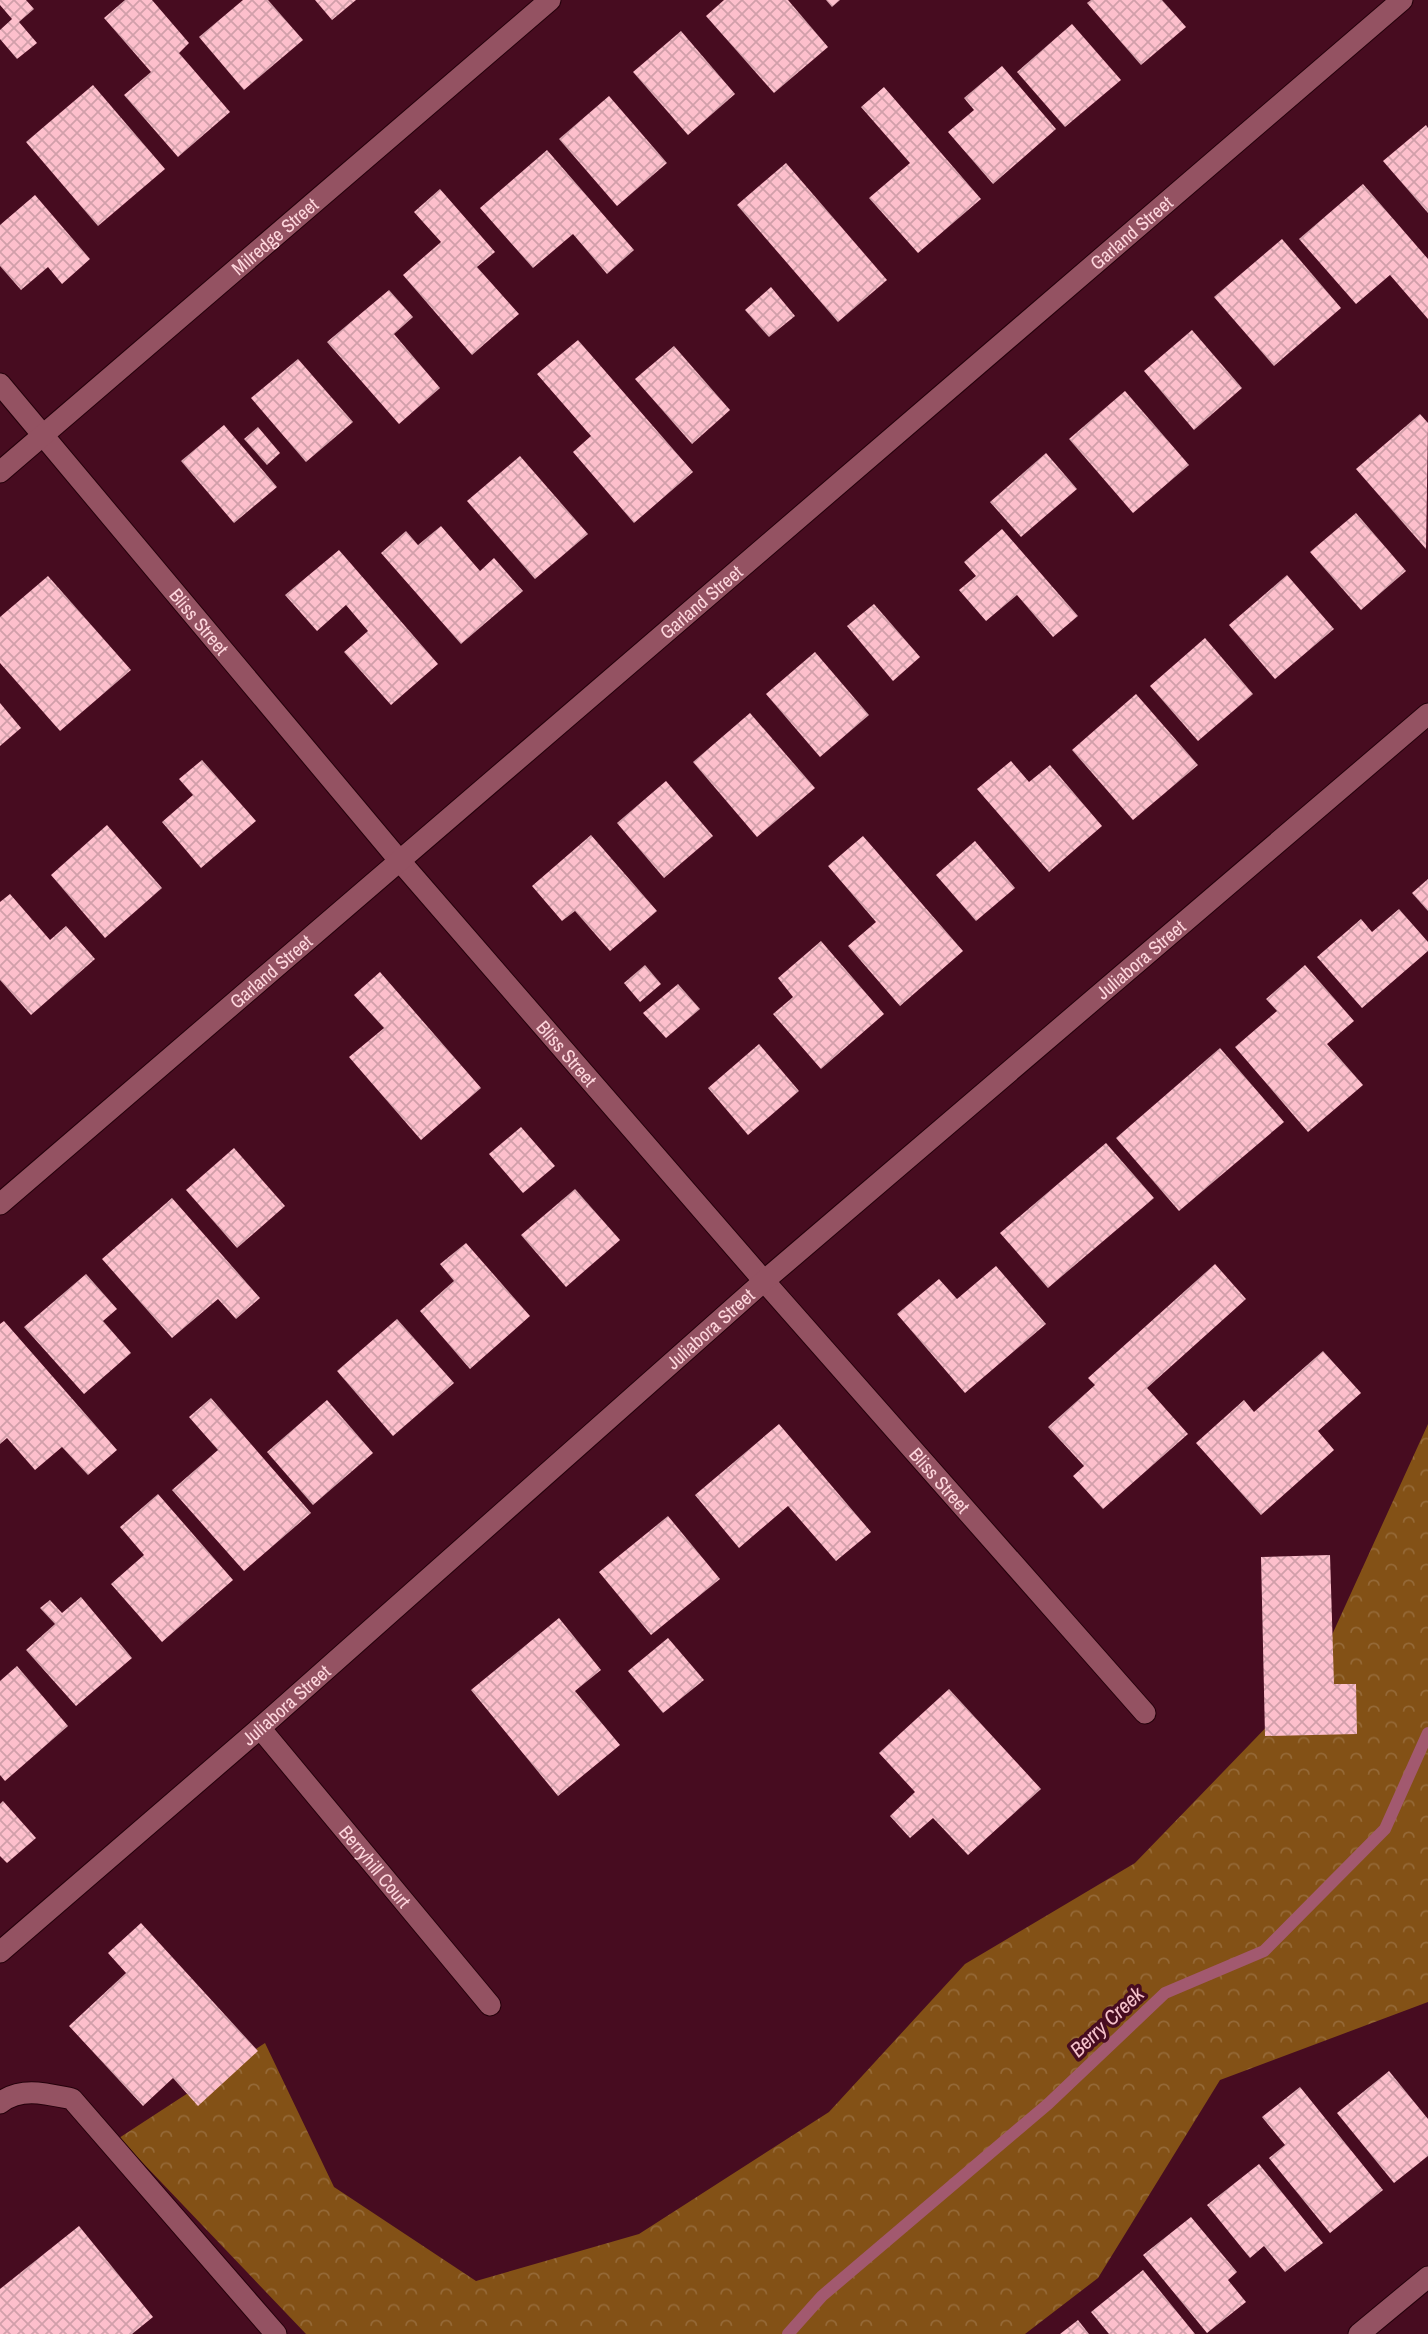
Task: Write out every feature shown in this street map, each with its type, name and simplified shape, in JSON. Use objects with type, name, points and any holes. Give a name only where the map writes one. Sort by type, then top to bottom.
[{"type":"street","name":"Milredge Street","points":[[0,472],[550,0]]},
{"type":"street","name":"Garland Street","points":[[0,1204],[1402,0]]},
{"type":"street","name":"Bliss Street","points":[[0,384],[45,434],[399,860],[764,1281],[1145,1713]]},
{"type":"street","name":"Juliabora Street","points":[[0,1952],[260,1728],[764,1281],[1428,714]]},
{"type":"street","name":"Berryhill Court","points":[[260,1728],[490,2004]]},
{"type":"street","points":[[0,2103],[7,2097],[39,2091],[72,2099],[276,2334]]},
{"type":"street","points":[[1359,2334],[1428,2277]]},
{"type":"green space","points":[[1428,1424],[1428,2002],[1220,2080],[1098,2278],[1025,2334],[306,2334],[119,2138],[265,2043],[334,2187],[476,2281],[639,2234],[829,2112],[965,1964],[1135,1863],[1311,1681]]},
{"type":"building","points":[[0,0],[26,0],[34,9],[19,22],[37,43],[17,59],[0,39],[0,30],[12,19],[0,5]]},
{"type":"building","points":[[125,0],[152,0],[189,43],[179,53],[230,112],[178,157],[124,95],[151,72],[104,18]]},
{"type":"building","points":[[243,0],[268,0],[303,40],[244,90],[199,37]]},
{"type":"building","points":[[315,0],[356,0],[332,20]]},
{"type":"building","points":[[724,0],[788,0],[828,47],[774,93],[706,16]]},
{"type":"building","points":[[826,0],[840,0],[832,7]]},
{"type":"building","points":[[1091,0],[1162,0],[1186,27],[1141,65],[1087,3]]},
{"type":"building","points":[[1072,24],[1121,80],[1065,127],[1017,72]]},
{"type":"building","points":[[681,31],[735,94],[688,135],[633,72]]},
{"type":"building","points":[[1002,66],[1056,129],[993,184],[948,132],[974,110],[964,98]]},
{"type":"building","points":[[93,85],[165,169],[98,226],[26,142]]},
{"type":"building","points":[[884,87],[981,199],[918,253],[869,198],[910,163],[861,107]]},
{"type":"building","points":[[609,96],[667,163],[617,206],[559,139]]},
{"type":"building","points":[[1426,125],[1428,128],[1428,213],[1383,161]]},
{"type":"building","points":[[547,150],[634,250],[607,274],[573,234],[533,268],[480,208]]},
{"type":"building","points":[[786,163],[887,280],[838,322],[737,205]]},
{"type":"building","points":[[1363,184],[1428,259],[1428,319],[1390,275],[1356,304],[1299,239]]},
{"type":"building","points":[[440,189],[495,252],[477,267],[519,314],[472,355],[403,275],[441,242],[414,212]]},
{"type":"building","points":[[35,195],[90,259],[62,284],[48,267],[21,290],[0,266],[0,225]]},
{"type":"building","points":[[1282,239],[1341,308],[1274,366],[1214,297]]},
{"type":"building","points":[[771,287],[795,316],[769,337],[745,310]]},
{"type":"building","points":[[389,290],[413,317],[394,334],[440,388],[399,424],[327,342]]},
{"type":"building","points":[[1192,330],[1242,388],[1194,430],[1144,371]]},
{"type":"building","points":[[578,340],[693,472],[634,523],[573,452],[591,436],[537,374]]},
{"type":"building","points":[[674,346],[730,410],[692,444],[635,379]]},
{"type":"building","points":[[298,359],[353,422],[306,462],[251,398]]},
{"type":"building","points":[[1125,391],[1189,465],[1133,513],[1069,439]]},
{"type":"building","points":[[1420,414],[1428,423],[1426,549],[1356,469]]},
{"type":"building","points":[[224,425],[277,487],[234,523],[181,461]]},
{"type":"building","points":[[258,427],[280,453],[267,465],[244,439]]},
{"type":"building","points":[[1046,453],[1077,489],[1021,537],[990,502]]},
{"type":"building","points":[[520,456],[588,534],[535,579],[467,501]]},
{"type":"building","points":[[1356,513],[1406,571],[1361,610],[1310,552]]},
{"type":"building","points":[[441,526],[480,571],[494,558],[523,591],[461,644],[381,553],[406,531],[418,545]]},
{"type":"building","points":[[1002,529],[1078,616],[1053,637],[1017,595],[986,621],[959,590],[976,576],[964,562]]},
{"type":"building","points":[[339,550],[438,664],[391,705],[344,652],[368,631],[346,605],[317,631],[285,595]]},
{"type":"building","points":[[1287,575],[1334,629],[1275,679],[1229,625]]},
{"type":"building","points":[[48,576],[131,670],[60,731],[0,663],[0,617]]},
{"type":"building","points":[[874,604],[920,657],[893,681],[847,626]]},
{"type":"building","points":[[1205,638],[1253,694],[1198,741],[1150,686]]},
{"type":"building","points":[[815,652],[869,715],[820,757],[766,694]]},
{"type":"building","points":[[1136,694],[1198,765],[1133,820],[1072,750]]},
{"type":"building","points":[[0,703],[21,728],[0,746]]},
{"type":"building","points":[[750,713],[815,788],[757,837],[693,762]]},
{"type":"building","points":[[202,760],[256,821],[201,868],[162,822],[193,795],[179,779]]},
{"type":"building","points":[[1011,761],[1029,782],[1050,765],[1102,826],[1049,872],[977,789]]},
{"type":"building","points":[[666,781],[713,836],[664,878],[617,823]]},
{"type":"building","points":[[107,825],[162,888],[105,938],[51,875]]},
{"type":"building","points":[[591,835],[657,911],[610,951],[575,911],[562,921],[532,886]]},
{"type":"building","points":[[863,836],[963,951],[900,1006],[848,946],[876,922],[828,866]]},
{"type":"building","points":[[975,841],[1015,888],[976,921],[936,875]]},
{"type":"building","points":[[1428,879],[1428,911],[1412,893]]},
{"type":"building","points":[[10,894],[50,940],[66,926],[95,959],[31,1015],[0,980],[0,902]]},
{"type":"building","points":[[1399,909],[1428,942],[1428,951],[1362,1008],[1317,957],[1361,919],[1372,932]]},
{"type":"building","points":[[821,941],[884,1014],[821,1069],[773,1014],[793,997],[778,978]]},
{"type":"building","points":[[645,965],[661,984],[640,1002],[624,983]]},
{"type":"building","points":[[1305,965],[1354,1021],[1327,1044],[1363,1085],[1308,1132],[1235,1047],[1277,1011],[1266,999]]},
{"type":"building","points":[[380,972],[481,1088],[421,1140],[349,1057],[384,1028],[354,995]]},
{"type":"building","points":[[678,984],[700,1009],[666,1038],[643,1013]]},
{"type":"building","points":[[759,1044],[799,1091],[748,1135],[708,1088]]},
{"type":"building","points":[[1220,1048],[1284,1122],[1179,1211],[1116,1138]]},
{"type":"building","points":[[521,1127],[555,1166],[523,1193],[489,1154]]},
{"type":"building","points":[[1106,1143],[1154,1198],[1048,1288],[1000,1233]]},
{"type":"building","points":[[234,1148],[285,1206],[237,1248],[186,1190]]},
{"type":"building","points":[[575,1189],[620,1240],[566,1287],[521,1235]]},
{"type":"building","points":[[172,1198],[260,1298],[236,1319],[218,1299],[172,1338],[102,1259]]},
{"type":"building","points":[[466,1243],[530,1316],[470,1369],[420,1311],[454,1281],[440,1264]]},
{"type":"building","points":[[1215,1264],[1246,1299],[1147,1388],[1188,1434],[1103,1509],[1073,1476],[1084,1466],[1048,1427],[1095,1385],[1088,1378]]},
{"type":"building","points":[[996,1266],[1046,1324],[965,1393],[897,1314],[939,1279],[957,1299]]},
{"type":"building","points":[[86,1274],[117,1309],[103,1321],[131,1353],[84,1394],[24,1327]]},
{"type":"building","points":[[397,1319],[454,1383],[393,1436],[337,1371]]},
{"type":"building","points":[[4,1321],[117,1450],[88,1475],[62,1447],[35,1470],[7,1438],[0,1444],[0,1324]]},
{"type":"building","points":[[1323,1351],[1361,1393],[1318,1431],[1334,1450],[1261,1515],[1196,1443],[1244,1400],[1254,1412]]},
{"type":"building","points":[[211,1398],[311,1513],[244,1571],[172,1490],[218,1450],[189,1417]]},
{"type":"building","points":[[327,1400],[373,1453],[313,1505],[267,1452]]},
{"type":"building","points":[[779,1424],[871,1532],[836,1561],[788,1506],[739,1548],[695,1495]]},
{"type":"building","points":[[158,1494],[233,1580],[162,1642],[111,1584],[144,1555],[120,1527]]},
{"type":"building","points":[[668,1516],[720,1579],[651,1635],[599,1572]]},
{"type":"building","points":[[1330,1555],[1334,1684],[1356,1684],[1357,1734],[1265,1736],[1261,1557]]},
{"type":"building","points":[[81,1597],[132,1658],[76,1706],[26,1650],[55,1624],[40,1608],[50,1600],[62,1613]]},
{"type":"building","points":[[559,1618],[601,1670],[575,1691],[620,1745],[558,1796],[471,1690]]},
{"type":"building","points":[[668,1638],[704,1680],[663,1713],[628,1671]]},
{"type":"building","points":[[17,1666],[68,1726],[5,1781],[0,1775],[0,1681]]},
{"type":"building","points":[[949,1689],[1041,1789],[968,1855],[933,1818],[910,1838],[890,1816],[915,1792],[879,1753]]},
{"type":"building","points":[[3,1801],[36,1838],[7,1863],[0,1856],[0,1804]]},
{"type":"building","points":[[141,1923],[258,2051],[198,2106],[173,2078],[143,2106],[69,2026],[126,1973],[108,1953]]},
{"type":"building","points":[[1389,2071],[1428,2119],[1428,2156],[1394,2183],[1337,2113]]},
{"type":"building","points":[[1300,2087],[1383,2190],[1330,2233],[1269,2158],[1285,2145],[1262,2117]]},
{"type":"building","points":[[1259,2164],[1323,2243],[1285,2272],[1264,2246],[1250,2258],[1207,2205]]},
{"type":"building","points":[[1191,2217],[1237,2272],[1228,2280],[1246,2302],[1207,2333],[1143,2255]]},
{"type":"building","points":[[79,2226],[153,2317],[132,2334],[0,2334],[0,2289]]},
{"type":"building","points":[[1143,2270],[1195,2334],[1109,2334],[1091,2312]]},
{"type":"building","points":[[1078,2320],[1089,2334],[1060,2334]]},
{"type":"waterway","name":"Berry Creek","points":[[788,2334],[822,2296],[1048,2104],[1165,1993],[1264,1951],[1385,1829],[1428,1733]]}]
